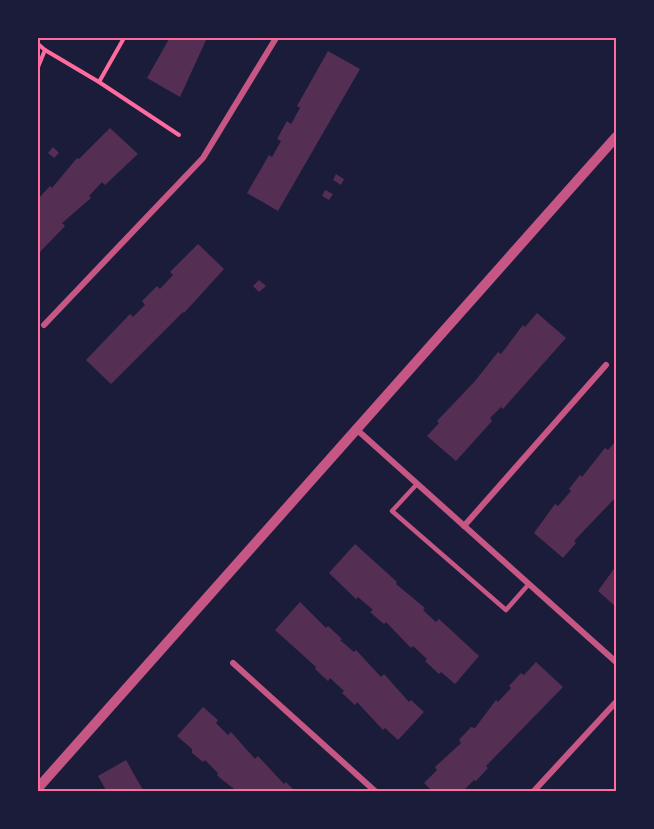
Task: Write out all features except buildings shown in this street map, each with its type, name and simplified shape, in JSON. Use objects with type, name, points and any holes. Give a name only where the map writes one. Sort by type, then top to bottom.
[{"type":"street","points":[[44,325],[203,158],[276,38]]},
{"type":"street","points":[[38,788],[355,428],[616,137]]},
{"type":"street","points":[[464,526],[606,365]]},
{"type":"street","points":[[355,428],[616,662]]},
{"type":"street","points":[[233,663],[376,792]]},
{"type":"street","points":[[533,792],[616,702]]},
{"type":"lane","points":[[417,484],[392,511],[506,610],[528,585]]},
{"type":"path","points":[[99,82],[124,38]]},
{"type":"path","points":[[38,45],[179,135]]},
{"type":"path","points":[[38,67],[45,50]]}]
